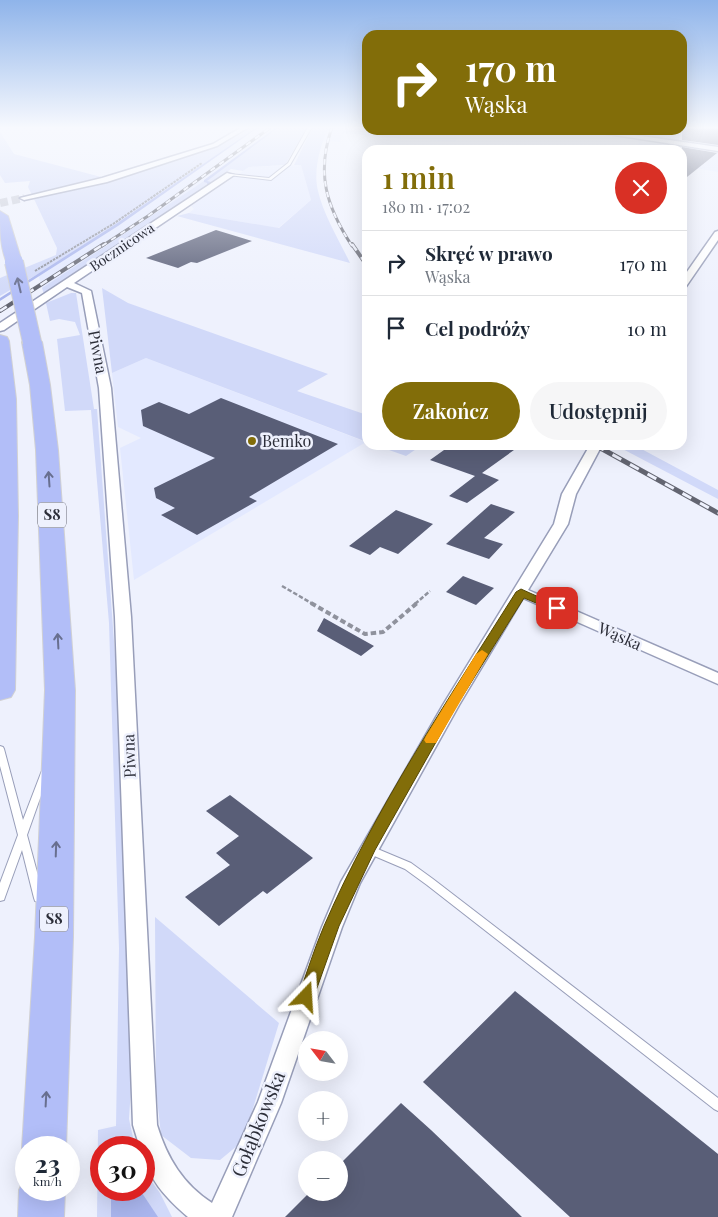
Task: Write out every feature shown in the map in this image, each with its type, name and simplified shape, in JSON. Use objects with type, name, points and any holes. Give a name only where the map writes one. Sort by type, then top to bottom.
[{"type":"highway","name":"S8","points":[[0,216],[14,262],[40,385],[47,450],[60,690],[53,950],[45,1136]]},
{"type":"highway","points":[[0,690],[3,644],[6,497],[1,348]]},
{"type":"highway","points":[[40,1217],[41,1201]]},
{"type":"street","points":[[24,198],[87,184]]},
{"type":"street","name":"Bocznicowa","points":[[0,328],[217,184]]},
{"type":"street","points":[[687,279],[718,234]]},
{"type":"street","name":"Piwna","points":[[67,284],[86,292],[105,388],[124,617],[145,1125],[153,1154],[173,1188],[196,1208],[211,1217]]},
{"type":"street","name":"Gołąbkowska","points":[[220,1217],[269,1103],[332,926],[368,849],[451,705],[521,592],[560,524],[569,494],[593,450]]},
{"type":"street","name":"Wąska","points":[[521,592],[718,679]]},
{"type":"lane","points":[[0,897],[60,731]]},
{"type":"lane","points":[[0,749],[53,950]]},
{"type":"lane","points":[[368,849],[392,858],[423,876],[718,1105]]},
{"type":"path","points":[[32,273],[113,224],[174,184]]},
{"type":"path","points":[[282,586],[365,634],[383,632],[430,591]]},
{"type":"shaded area","points":[[29,184],[80,184],[32,195],[28,187]]},
{"type":"shaded area","points":[[91,184],[176,184],[79,250],[0,296],[0,278],[56,255],[57,248],[34,199]]},
{"type":"shaded area","points":[[177,184],[199,184],[42,288],[38,274],[115,227]]},
{"type":"shaded area","points":[[199,184],[210,184],[166,215],[44,294],[42,288]]},
{"type":"shaded area","points":[[224,184],[306,184],[311,200],[278,228],[189,213],[194,209],[191,206]]},
{"type":"shaded area","points":[[306,184],[317,184],[320,200],[350,263],[177,216],[189,213],[279,228],[311,200]]},
{"type":"shaded area","points":[[102,288],[128,303],[328,374],[297,391],[362,413],[362,440],[146,358],[112,373]]},
{"type":"shaded area","points":[[71,293],[76,293],[94,409],[97,409],[121,737],[131,1088],[129,1119],[133,1136],[98,1136],[98,1130],[116,1126],[119,948],[109,623],[91,410],[65,411],[57,339],[80,335],[75,322],[59,319],[50,321],[46,303]]},
{"type":"shaded area","points":[[146,358],[362,440],[362,444],[134,580],[120,448],[141,438],[118,427],[112,373]]},
{"type":"shaded area","points":[[389,450],[415,450],[406,456]]},
{"type":"shaded area","points":[[625,450],[643,450],[718,490],[718,499]]},
{"type":"shaded area","points":[[155,917],[279,1023],[243,1141],[220,1160],[191,1158],[161,1135],[156,1089]]},
{"type":"shaded area","points":[[155,1186],[172,1217],[97,1217],[97,1201],[155,1201]]},
{"type":"water","points":[[111,1201],[147,1201],[158,1217],[111,1217]]},
{"type":"building","points":[[216,230],[252,241],[197,263],[191,262],[178,268],[146,258]]},
{"type":"building","name":"Bemko","points":[[221,398],[338,444],[249,497],[257,501],[197,535],[161,515],[175,508],[156,498],[154,488],[215,458],[143,426],[141,410],[159,402],[189,414]]},
{"type":"building","points":[[444,450],[514,450],[482,473],[499,480],[467,503],[449,496],[475,476],[430,460]]},
{"type":"building","points":[[491,504],[515,512],[484,538],[503,544],[489,559],[446,544]]},
{"type":"building","points":[[396,510],[433,524],[398,554],[380,547],[370,555],[349,546]]},
{"type":"building","points":[[463,576],[494,588],[476,605],[446,592]]},
{"type":"building","points":[[324,618],[374,646],[361,656],[317,631]]},
{"type":"building","points":[[230,795],[313,858],[267,894],[263,891],[219,926],[185,897],[230,865],[216,853],[239,836],[206,811]]},
{"type":"building","points":[[515,991],[718,1154],[718,1217],[570,1217],[423,1082]]},
{"type":"building","points":[[401,1103],[522,1217],[285,1217],[301,1201],[348,1201],[348,1156]]},
{"type":"waterway","points":[[0,300],[117,225],[176,184]]},
{"type":"tunnel","points":[[0,203],[24,198]]},
{"type":"railway","points":[[102,246],[193,184]]},
{"type":"railway","points":[[325,184],[336,217],[352,246]]},
{"type":"railway","points":[[0,311],[104,244]]},
{"type":"railway","points":[[352,244],[362,258]]},
{"type":"railway","points":[[604,450],[718,513]]},
{"type":"slow traffic","points":[[431,740],[482,654]]},
{"type":"place","name":"Bemko","points":[[252,441]]},
{"type":"route","points":[[306,997],[332,926],[368,849],[451,705],[521,592],[557,608]]}]
